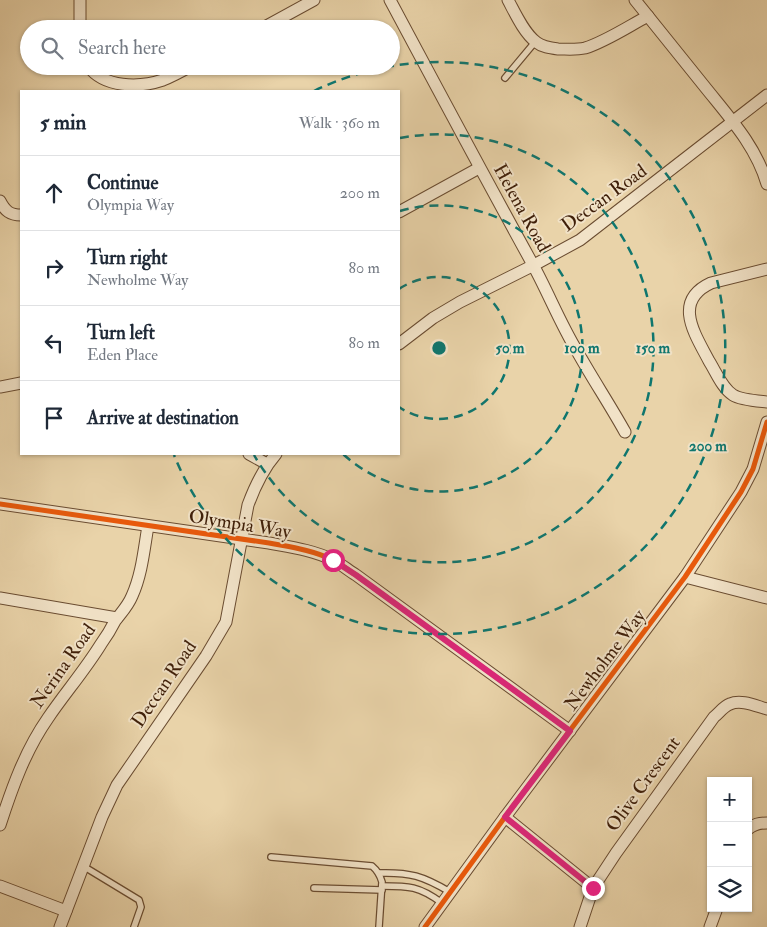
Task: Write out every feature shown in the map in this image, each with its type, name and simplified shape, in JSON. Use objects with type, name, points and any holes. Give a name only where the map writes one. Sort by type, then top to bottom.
[{"type":"street","points":[[80,0],[80,20]]},
{"type":"street","points":[[277,20],[314,0]]},
{"type":"street","name":"Helena Road","points":[[390,0],[479,168],[534,265],[577,351],[625,432]]},
{"type":"street","points":[[508,0],[520,22],[535,42],[542,46],[553,48],[573,50],[585,48],[648,16]]},
{"type":"street","points":[[635,0],[749,144],[767,184]]},
{"type":"street","points":[[96,75],[104,80],[120,84],[136,85],[149,84],[173,75]]},
{"type":"street","name":"Deccan Road","points":[[400,343],[433,318],[460,302],[580,240],[767,95]]},
{"type":"street","points":[[400,211],[479,168]]},
{"type":"street","points":[[0,201],[9,213],[20,215]]},
{"type":"street","points":[[767,269],[704,286],[693,296],[690,321],[695,334],[726,389],[737,397],[767,402]]},
{"type":"street","points":[[0,387],[20,383]]},
{"type":"street","name":"Newholme Way","points":[[425,927],[685,577],[741,492],[752,469],[767,422]]},
{"type":"street","points":[[251,455],[268,464]]},
{"type":"street","name":"Deccan Road","points":[[60,927],[102,817],[117,784],[206,656],[226,622],[248,505],[253,490],[275,455]]},
{"type":"street","name":"Olympia Way","points":[[0,504],[241,539],[294,548],[333,560],[570,731]]},
{"type":"street","name":"Nerina Road","points":[[0,826],[12,787],[34,739],[101,645],[136,588],[148,526]]},
{"type":"street","points":[[685,577],[767,598]]},
{"type":"street","points":[[0,598],[117,618]]},
{"type":"street","name":"Olive Crescent","points":[[580,927],[593,888],[616,852],[714,717],[729,704],[733,703],[742,703],[767,709]]},
{"type":"street","points":[[505,817],[593,888]]},
{"type":"street","points":[[752,826],[767,823]]},
{"type":"street","points":[[0,886],[66,911]]},
{"type":"street","points":[[710,927],[716,912]]},
{"type":"lane","points":[[505,78],[535,42]]},
{"type":"lane","points":[[271,857],[372,866],[378,870],[382,888],[379,927]]},
{"type":"lane","points":[[83,866],[139,900],[141,907],[134,927]]},
{"type":"lane","points":[[379,873],[408,874],[424,878],[450,892]]},
{"type":"lane","points":[[314,888],[408,886],[416,888],[442,903]]},
{"type":"cycle path","points":[[425,927],[685,577],[741,492],[753,469],[767,422]]},
{"type":"cycle path","points":[[0,504],[269,543],[318,554],[336,562],[356,575],[570,731]]},
{"type":"route","points":[[333,560],[570,731],[505,817],[593,888]]}]
